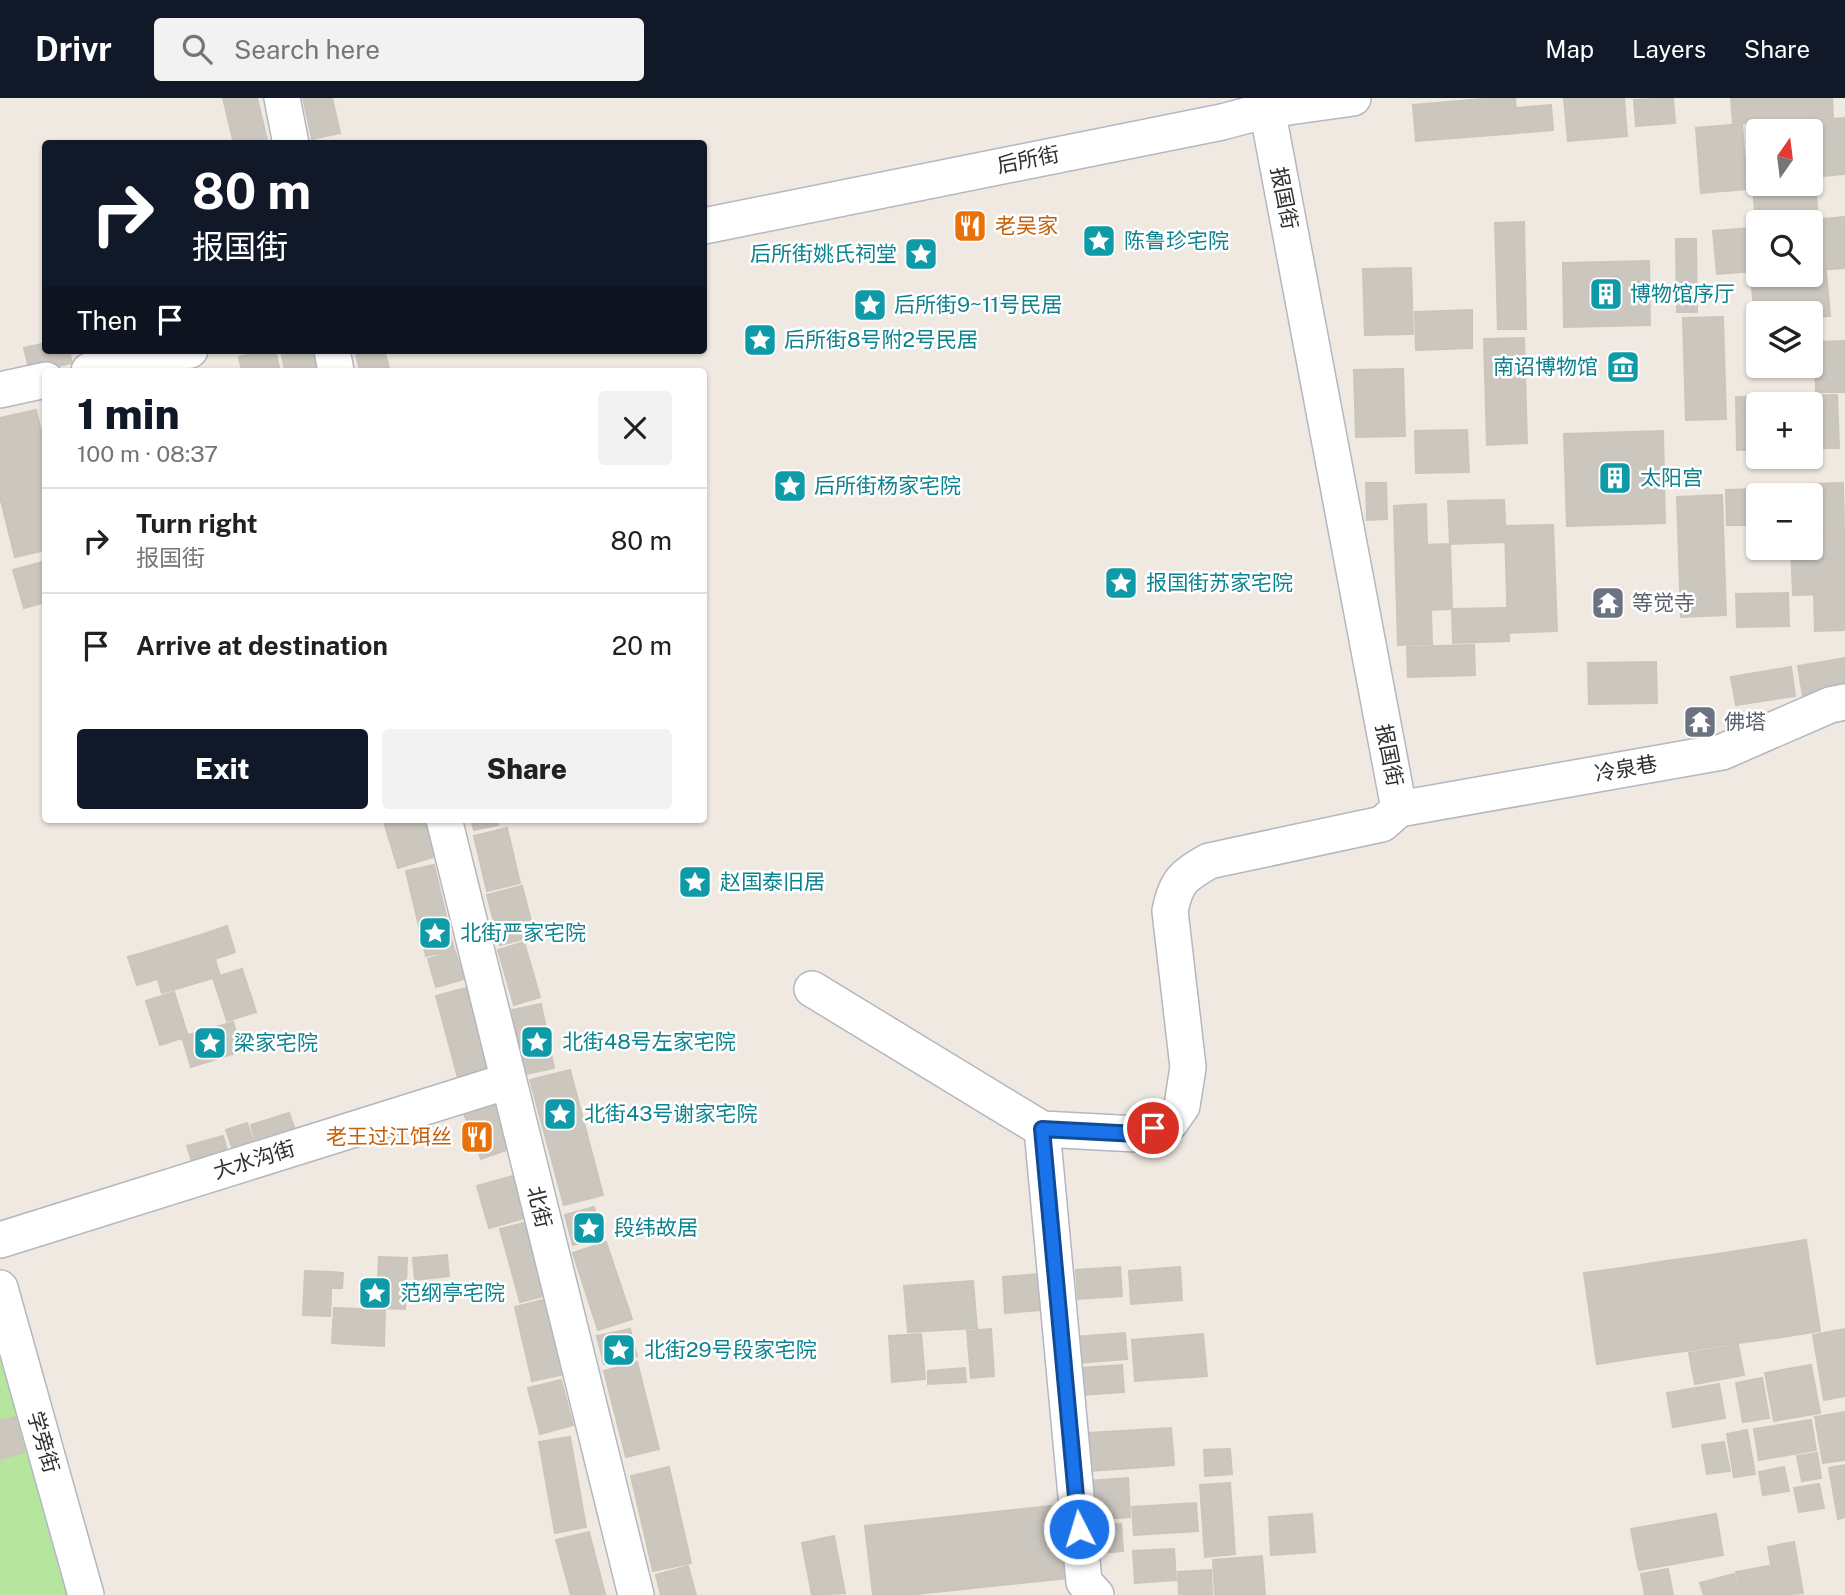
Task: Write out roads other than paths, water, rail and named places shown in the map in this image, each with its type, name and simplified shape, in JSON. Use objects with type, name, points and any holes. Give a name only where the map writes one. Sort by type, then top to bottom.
[{"type":"street","points":[[282,98],[290,140]]},
{"type":"street","name":"后所街","points":[[707,225],[1208,124],[1266,104],[1353,98]]},
{"type":"street","name":"报国街","points":[[1042,1129],[1137,1134],[1170,1123],[1182,1106],[1188,1067],[1170,911],[1174,891],[1184,875],[1209,861],[1382,824],[1399,809],[1266,104]]},
{"type":"street","points":[[103,368],[171,354]]},
{"type":"street","points":[[0,390],[42,381]]},
{"type":"street","name":"冷泉巷","points":[[1399,809],[1722,752],[1830,705],[1845,702]]},
{"type":"street","name":"北街","points":[[445,823],[636,1595]]},
{"type":"street","points":[[812,989],[1042,1129],[1084,1582],[1096,1595]]},
{"type":"street","name":"大水沟街","points":[[0,1240],[508,1081]]},
{"type":"street","name":"学旁街","points":[[0,1288],[86,1595]]},
{"type":"place","name":"老吴家","points":[[970,226]]},
{"type":"place","name":"陈鲁珍宅院","points":[[1099,241]]},
{"type":"place","name":"后所街姚氏祠堂","points":[[921,254]]},
{"type":"place","name":"博物馆序厅","points":[[1606,294]]},
{"type":"place","name":"后所街9~11号民居","points":[[870,305]]},
{"type":"place","name":"后所街8号附2号民居","points":[[760,340]]},
{"type":"place","name":"南诏博物馆","points":[[1623,367]]},
{"type":"place","name":"太阳宫","points":[[1615,478]]},
{"type":"place","name":"后所街杨家宅院","points":[[790,486]]},
{"type":"place","name":"报国街苏家宅院","points":[[1121,583]]},
{"type":"place","name":"等觉寺","points":[[1608,603]]},
{"type":"place","name":"佛塔","points":[[1700,722]]},
{"type":"place","name":"赵国泰旧居","points":[[695,882]]},
{"type":"place","name":"北街严家宅院","points":[[435,933]]},
{"type":"place","name":"北街48号左家宅院","points":[[537,1042]]},
{"type":"place","name":"梁家宅院","points":[[210,1043]]},
{"type":"place","name":"北街43号谢家宅院","points":[[560,1114]]},
{"type":"place","name":"老王过江饵丝","points":[[477,1137]]},
{"type":"place","name":"段纬故居","points":[[589,1228]]},
{"type":"place","name":"范纲亭宅院","points":[[375,1293]]},
{"type":"place","name":"北街29号段家宅院","points":[[619,1350]]}]
